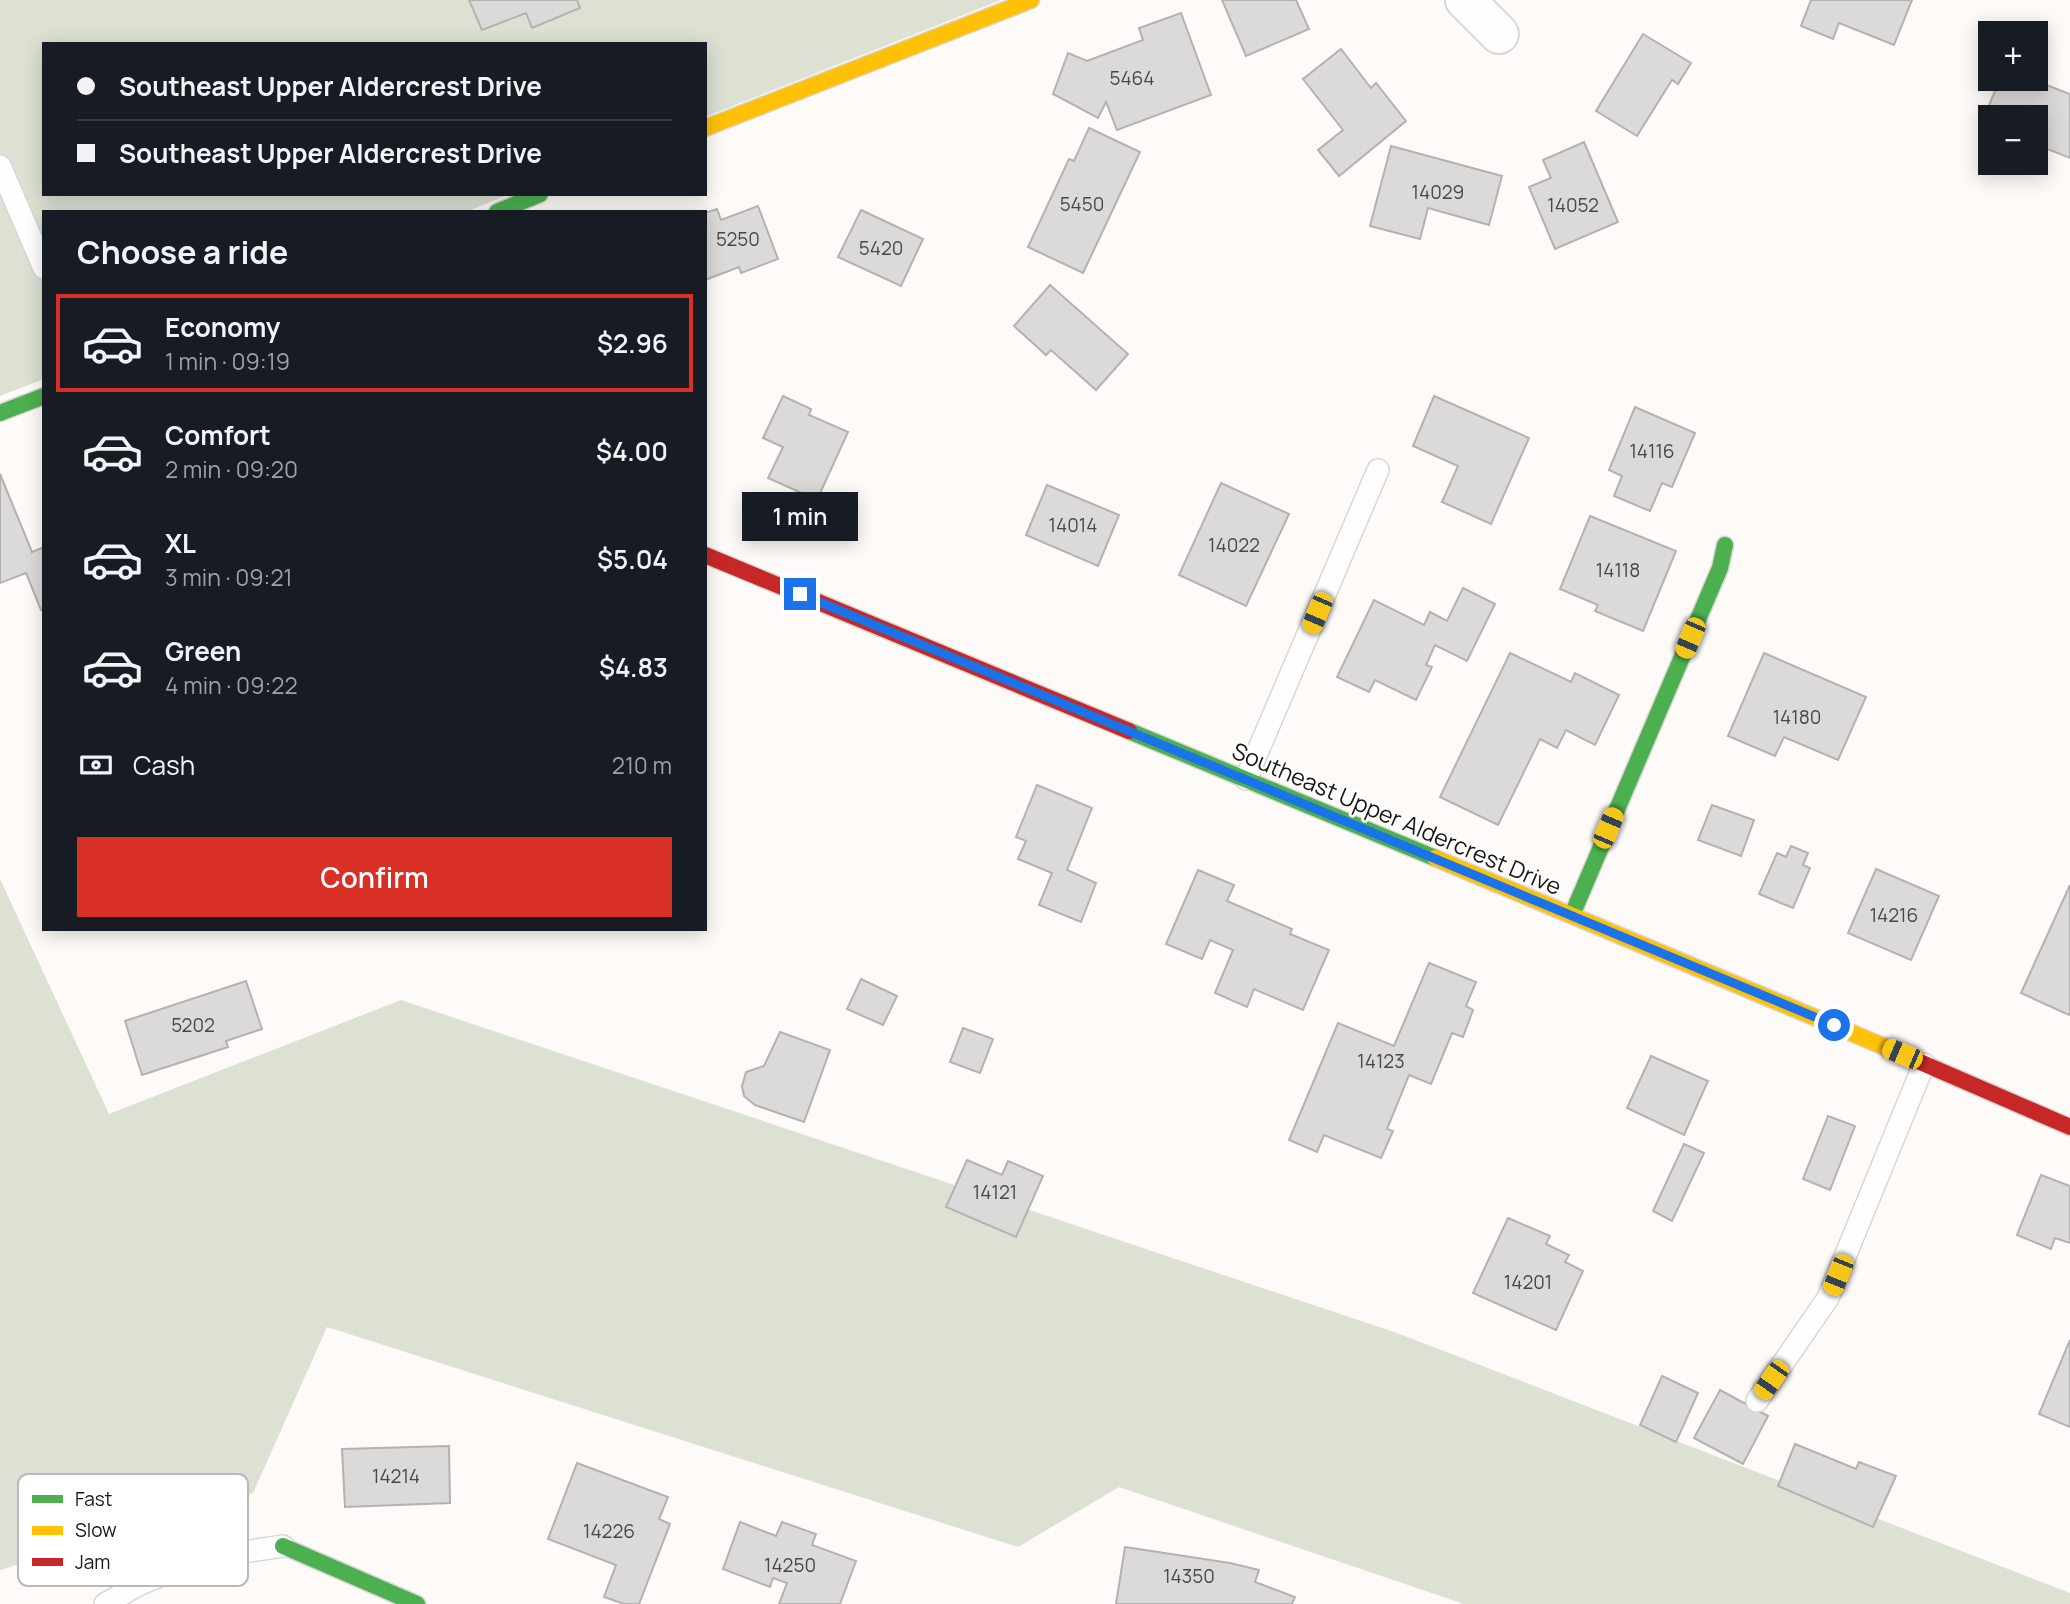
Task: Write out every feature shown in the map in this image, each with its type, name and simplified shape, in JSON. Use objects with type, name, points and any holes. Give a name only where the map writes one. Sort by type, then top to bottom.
[{"type":"street","points":[[707,127],[1031,0]]},
{"type":"street","points":[[1465,0],[1499,34]]},
{"type":"street","points":[[502,210],[535,196]]},
{"type":"street","points":[[0,414],[42,397]]},
{"type":"street","points":[[1572,915],[1720,568],[1725,545]]},
{"type":"street","name":"Southeast Upper Aldercrest Drive","points":[[707,556],[1767,996],[2070,1127]]},
{"type":"street","points":[[283,1546],[417,1604]]},
{"type":"lane","points":[[0,166],[42,263]]},
{"type":"lane","points":[[1246,779],[1378,470]]},
{"type":"lane","points":[[1757,1401],[1828,1298],[1924,1064]]},
{"type":"lane","points":[[248,1551],[283,1546]]},
{"type":"lane","points":[[105,1604],[136,1586]]},
{"type":"shaded area","points":[[0,0],[1001,0],[707,116],[707,42],[42,42],[42,196],[505,196],[471,210],[42,210],[42,380],[0,396]]},
{"type":"shaded area","points":[[0,879],[109,1114],[401,1000],[1397,1333],[2070,1593],[2070,1604],[1464,1604],[1119,1487],[1018,1547],[327,1327],[253,1493],[248,1495],[248,1474],[18,1474],[18,1565],[0,1570]]},
{"type":"building","points":[[469,0],[577,0],[580,8],[532,28],[526,13],[482,30]]},
{"type":"building","points":[[1222,0],[1296,0],[1309,29],[1246,56]]},
{"type":"building","points":[[1811,0],[1912,0],[1894,45],[1839,23],[1833,39],[1801,26]]},
{"type":"building","points":[[1181,13],[1211,95],[1117,130],[1106,102],[1098,118],[1053,94],[1068,53],[1087,61],[1143,40],[1139,28]]},
{"type":"building","points":[[1643,34],[1691,63],[1678,84],[1672,80],[1637,136],[1596,111]]},
{"type":"building","points":[[1341,49],[1371,88],[1376,83],[1406,121],[1339,176],[1318,150],[1343,130],[1303,79]]},
{"type":"building","points":[[2048,86],[2070,94],[2070,158],[2048,149],[2048,105],[1989,105],[1995,91],[2048,91]]},
{"type":"building","points":[[1089,128],[1140,152],[1083,273],[1028,247],[1069,159],[1074,161]]},
{"type":"building","points":[[1584,142],[1618,222],[1555,249],[1529,187],[1551,178],[1543,160]]},
{"type":"building","points":[[1391,146],[1502,176],[1489,225],[1428,208],[1420,239],[1370,226]]},
{"type":"building","points":[[758,206],[778,259],[741,273],[739,267],[707,279],[707,212],[717,209],[721,220]]},
{"type":"building","points":[[861,210],[923,239],[901,286],[838,257]]},
{"type":"building","points":[[1050,285],[1128,354],[1096,390],[1051,350],[1046,355],[1014,326]]},
{"type":"building","points":[[783,396],[811,409],[809,415],[848,432],[817,500],[768,478],[783,447],[763,438]]},
{"type":"building","points":[[1434,396],[1529,438],[1491,524],[1442,502],[1458,466],[1413,446]]},
{"type":"building","points":[[1635,407],[1695,433],[1672,487],[1662,483],[1650,511],[1614,496],[1622,476],[1609,470]]},
{"type":"building","points":[[0,474],[32,552],[42,548],[42,610],[26,573],[0,583]]},
{"type":"building","points":[[1221,483],[1289,514],[1246,606],[1179,575]]},
{"type":"building","points":[[1047,485],[1119,515],[1098,566],[1026,535]]},
{"type":"building","points":[[1590,516],[1676,551],[1643,631],[1595,611],[1598,605],[1560,589]]},
{"type":"building","points":[[1463,588],[1495,604],[1467,661],[1435,645],[1426,665],[1432,667],[1416,700],[1375,680],[1369,692],[1337,677],[1374,600],[1424,625],[1430,612],[1447,621]]},
{"type":"building","points":[[1510,653],[1571,682],[1575,673],[1619,695],[1595,745],[1566,730],[1557,748],[1540,739],[1498,825],[1440,797]]},
{"type":"building","points":[[1764,653],[1866,697],[1838,760],[1784,737],[1775,756],[1728,736]]},
{"type":"building","points":[[1037,785],[1092,808],[1067,870],[1096,883],[1081,922],[1039,905],[1052,873],[1018,859],[1026,841],[1016,837]]},
{"type":"building","points":[[1712,805],[1754,820],[1741,856],[1698,840]]},
{"type":"building","points":[[1791,846],[1808,853],[1803,865],[1810,868],[1793,908],[1759,894],[1777,853],[1786,857]]},
{"type":"building","points":[[1876,869],[1939,896],[1911,960],[1848,933]]},
{"type":"building","points":[[1198,870],[1234,885],[1227,901],[1292,929],[1290,934],[1329,950],[1303,1010],[1254,989],[1247,1007],[1215,993],[1233,950],[1210,940],[1202,959],[1166,944]]},
{"type":"building","points":[[2070,885],[2070,1013],[2069,1015],[2021,993]]},
{"type":"building","points":[[1429,963],[1476,982],[1466,1006],[1473,1010],[1463,1037],[1452,1033],[1431,1084],[1409,1075],[1387,1129],[1393,1131],[1381,1158],[1324,1135],[1317,1152],[1289,1140],[1338,1023],[1394,1046]]},
{"type":"building","points":[[861,979],[897,996],[883,1025],[847,1009]]},
{"type":"building","points":[[246,981],[262,1029],[226,1041],[228,1047],[142,1075],[125,1021]]},
{"type":"building","points":[[963,1028],[993,1039],[980,1073],[950,1062]]},
{"type":"building","points":[[780,1032],[830,1050],[804,1122],[755,1105],[744,1096],[742,1086],[746,1072],[764,1066]]},
{"type":"building","points":[[1651,1056],[1708,1081],[1684,1135],[1627,1108]]},
{"type":"building","points":[[1828,1116],[1855,1126],[1830,1190],[1803,1179]]},
{"type":"building","points":[[1684,1144],[1704,1153],[1672,1221],[1653,1211]]},
{"type":"building","points":[[967,1160],[1002,1175],[1008,1161],[1043,1176],[1016,1237],[946,1207]]},
{"type":"building","points":[[2041,1175],[2070,1186],[2070,1243],[2055,1238],[2051,1249],[2017,1235]]},
{"type":"building","points":[[1508,1218],[1550,1236],[1546,1244],[1569,1255],[1565,1262],[1583,1271],[1556,1330],[1473,1293]]},
{"type":"building","points":[[2070,1340],[2070,1427],[2039,1414]]},
{"type":"building","points":[[1662,1376],[1698,1393],[1676,1442],[1640,1425]]},
{"type":"building","points":[[1720,1390],[1768,1416],[1743,1464],[1694,1438]]},
{"type":"building","points":[[1795,1444],[1856,1469],[1859,1462],[1896,1476],[1873,1527],[1778,1486]]},
{"type":"building","points":[[449,1446],[450,1503],[345,1507],[342,1449]]},
{"type":"building","points":[[577,1463],[668,1497],[659,1519],[670,1524],[639,1604],[624,1604],[604,1597],[616,1565],[548,1539]]},
{"type":"building","points":[[740,1522],[776,1536],[782,1522],[816,1534],[812,1545],[856,1561],[840,1604],[779,1604],[787,1583],[773,1578],[770,1587],[723,1569]]},
{"type":"building","points":[[1125,1547],[1259,1570],[1255,1582],[1295,1597],[1292,1604],[1116,1604]]},
{"type":"traffic: fast","points":[[502,210],[535,196]]},
{"type":"traffic: fast","points":[[0,413],[42,397]]},
{"type":"traffic: fast","points":[[1572,915],[1720,568],[1725,545]]},
{"type":"traffic: fast","points":[[1129,731],[1435,858]]},
{"type":"traffic: fast","points":[[283,1546],[417,1604]]},
{"type":"traffic: slow","points":[[707,127],[1031,0]]},
{"type":"traffic: slow","points":[[1435,858],[1890,1049]]},
{"type":"traffic: jam","points":[[707,556],[1129,731]]},
{"type":"traffic: jam","points":[[1890,1049],[2070,1127]]},
{"type":"route","points":[[800,594],[1834,1025]]}]
